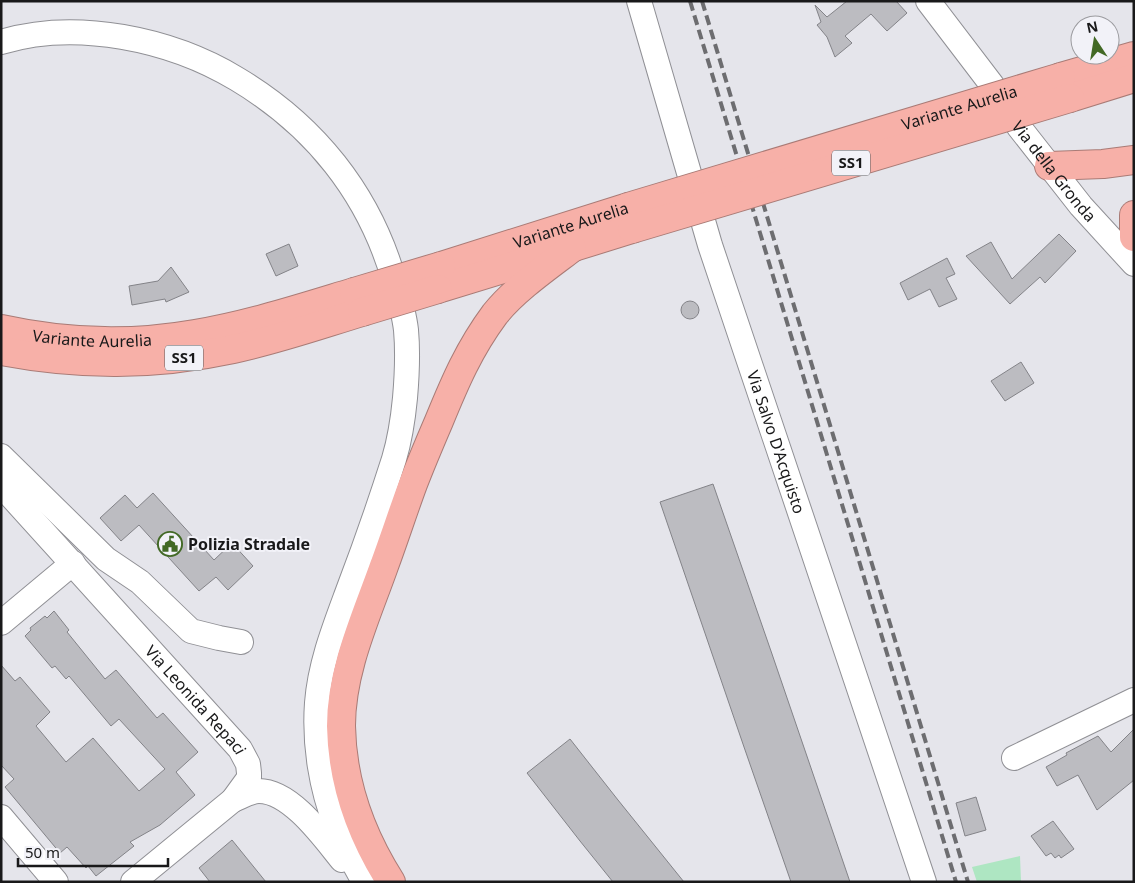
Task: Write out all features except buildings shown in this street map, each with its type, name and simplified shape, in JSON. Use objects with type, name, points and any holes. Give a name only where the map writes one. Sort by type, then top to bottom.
[{"type":"highway","name":"Variante Aurelia","points":[[1,351],[36,358],[99,362],[185,358],[235,349],[358,302],[630,218],[1065,88],[1134,56]]},
{"type":"highway","name":"Variante Aurelia","points":[[1065,88],[1134,78]]},
{"type":"highway","points":[[1049,166],[1103,164],[1134,160]]},
{"type":"highway","points":[[1134,215],[1134,237]]},
{"type":"highway","name":"Variante Aurelia","points":[[439,277],[572,248],[630,218]]},
{"type":"highway","points":[[392,882],[382,867],[360,822],[344,763],[342,712],[346,681],[354,652],[413,484],[460,372],[478,339],[496,313],[536,276],[572,248]]},
{"type":"highway","name":"Variante Aurelia","points":[[1,329],[44,337],[74,339],[156,339],[194,334],[358,302]]},
{"type":"street","name":"Via Salvo D'Acquisto","points":[[639,1],[719,273],[924,882]]},
{"type":"street","name":"Via della Gronda","points":[[928,1],[992,85],[1019,127],[1049,166],[1081,206],[1134,264]]},
{"type":"street","points":[[1,42],[10,39],[71,33],[130,38],[193,57],[226,72],[275,104],[322,147],[357,195],[373,225],[390,265],[406,329],[407,355],[403,412],[398,441],[388,476],[329,644],[319,684],[316,713],[318,755],[330,810],[339,835],[362,882]]},
{"type":"street","points":[[1,456],[106,559],[140,582],[191,631],[241,642]]},
{"type":"street","name":"Via Leonida Repaci","points":[[1,485],[240,749],[248,764],[249,778],[234,800]]},
{"type":"street","points":[[1,623],[73,563]]},
{"type":"street","points":[[1014,758],[1134,700]]},
{"type":"street","points":[[133,882],[234,800],[259,791],[282,797],[295,807],[306,817],[362,882]]},
{"type":"street","points":[[1,818],[56,882]]},
{"type":"green space","points":[[1020,856],[1021,882],[977,882],[972,867]]},
{"type":"railway","points":[[690,1],[956,882]]},
{"type":"railway","points":[[702,1],[968,882]]},
{"type":"place","name":"Polizia Stradale","points":[[170,544]]}]
